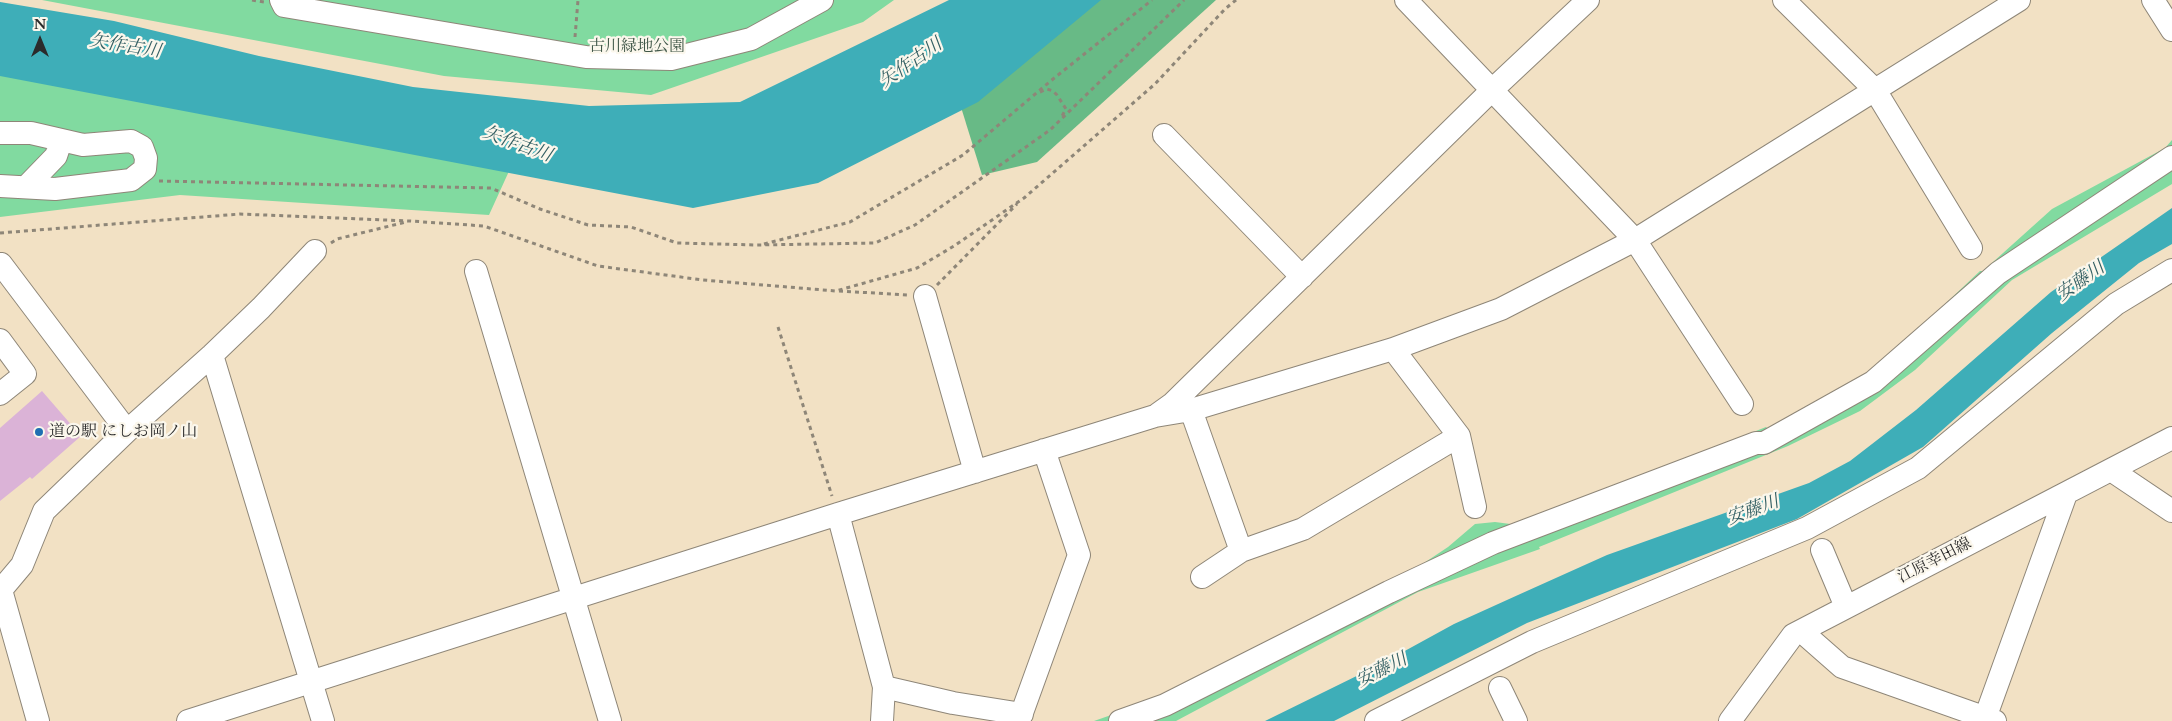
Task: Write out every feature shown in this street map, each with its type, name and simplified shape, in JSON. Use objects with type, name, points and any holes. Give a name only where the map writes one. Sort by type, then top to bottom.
[{"type":"street","points":[[281,0],[284,6],[586,57],[671,59],[750,39],[822,0]]},
{"type":"street","points":[[1406,0],[1634,240],[1742,404]]},
{"type":"street","points":[[1155,416],[1172,404],[1491,91],[1588,0]]},
{"type":"street","points":[[1784,0],[1875,90],[1971,248]]},
{"type":"street","points":[[188,721],[1044,450],[1155,416],[1190,410],[1393,349],[1501,309],[1634,240],[2019,0]]},
{"type":"street","points":[[2153,0],[2172,30]]},
{"type":"street","points":[[0,133],[31,133],[83,145],[131,141],[142,147],[146,158],[145,169],[131,180],[55,189],[0,186]]},
{"type":"street","points":[[1164,135],[1302,277]]},
{"type":"street","points":[[26,187],[56,156],[59,147],[57,139]]},
{"type":"street","points":[[1120,721],[1166,705],[1380,596],[1493,543],[1756,443],[1764,443],[1873,382],[1998,272],[2172,156]]},
{"type":"street","points":[[38,721],[1,590],[22,565],[44,511],[127,430],[212,355],[261,308],[315,251]]},
{"type":"street","points":[[1,264],[127,430]]},
{"type":"street","points":[[1376,721],[1532,642],[1807,528],[1918,468],[2116,304],[2172,270]]},
{"type":"street","points":[[476,271],[610,721]]},
{"type":"street","points":[[925,296],[975,472]]},
{"type":"street","points":[[0,340],[25,374],[0,394]]},
{"type":"street","points":[[1393,349],[1459,436],[1475,508]]},
{"type":"street","points":[[212,355],[322,721]]},
{"type":"street","points":[[1190,410],[1241,551]]},
{"type":"street","points":[[1202,577],[1241,551],[1302,529],[1459,436]]},
{"type":"street","name":"江原幸田線","points":[[1730,721],[1793,635],[2172,438]]},
{"type":"street","points":[[884,687],[1021,718],[1079,555],[1044,450]]},
{"type":"street","points":[[2111,470],[2172,512]]},
{"type":"street","points":[[1801,631],[1842,667],[1988,720],[2066,494]]},
{"type":"street","points":[[838,514],[884,687],[882,721]]},
{"type":"street","points":[[1822,550],[1846,607]]},
{"type":"street","points":[[1500,688],[1516,721]]},
{"type":"path","points":[[574,55],[578,0]]},
{"type":"path","points":[[757,245],[850,222],[963,155],[1037,92],[1152,0]]},
{"type":"path","points":[[131,180],[491,188],[540,209],[588,225],[631,227],[677,243],[757,245],[875,243],[915,225],[1050,130],[1184,0]]},
{"type":"path","points":[[0,233],[240,214],[484,226],[598,266],[703,280],[925,296],[1024,198],[1155,84],[1225,9],[1236,0]]},
{"type":"path","points":[[1037,92],[1047,89],[1053,91],[1058,96],[1066,109],[1059,121]]},
{"type":"path","points":[[836,291],[917,268],[954,246],[1024,198]]},
{"type":"path","points":[[315,251],[337,239],[410,221]]},
{"type":"path","points":[[778,327],[838,514]]},
{"type":"green space","name":"古川緑地公園","points":[[42,0],[894,0],[863,22],[651,95],[444,76]]},
{"type":"green space","points":[[1070,0],[1216,0],[1037,162],[982,175],[956,91]]},
{"type":"green space","points":[[0,58],[510,169],[489,215],[180,195],[0,217]]},
{"type":"green space","points":[[2172,140],[2172,184],[2012,280],[1915,370],[1860,411],[1788,446],[1539,547],[1540,549],[1418,592],[1176,721],[1094,721],[1177,692],[1406,575],[1448,547],[1475,524],[1495,522],[1518,525],[1766,427],[1768,429],[1872,373],[1980,271],[1983,271],[2052,209],[2165,148]]},
{"type":"water","name":"矢作古川","points":[[949,0],[1101,0],[978,102],[818,183],[693,208],[0,76],[0,2],[114,21],[259,56],[413,87],[589,106],[740,102]]},
{"type":"water","name":"安藤川","points":[[2172,208],[2172,244],[2139,263],[2052,333],[1923,447],[1797,519],[1527,623],[1334,721],[1265,721],[1381,664],[1454,624],[1607,555],[1809,483],[1850,461],[1916,410],[2051,292]]},
{"type":"building","name":"道の駅 にしお岡ノ山","points":[[42,391],[81,436],[32,479],[30,477],[0,501],[0,428]]},
{"type":"place","name":"道の駅 にしお岡ノ山","points":[[39,432]]}]
